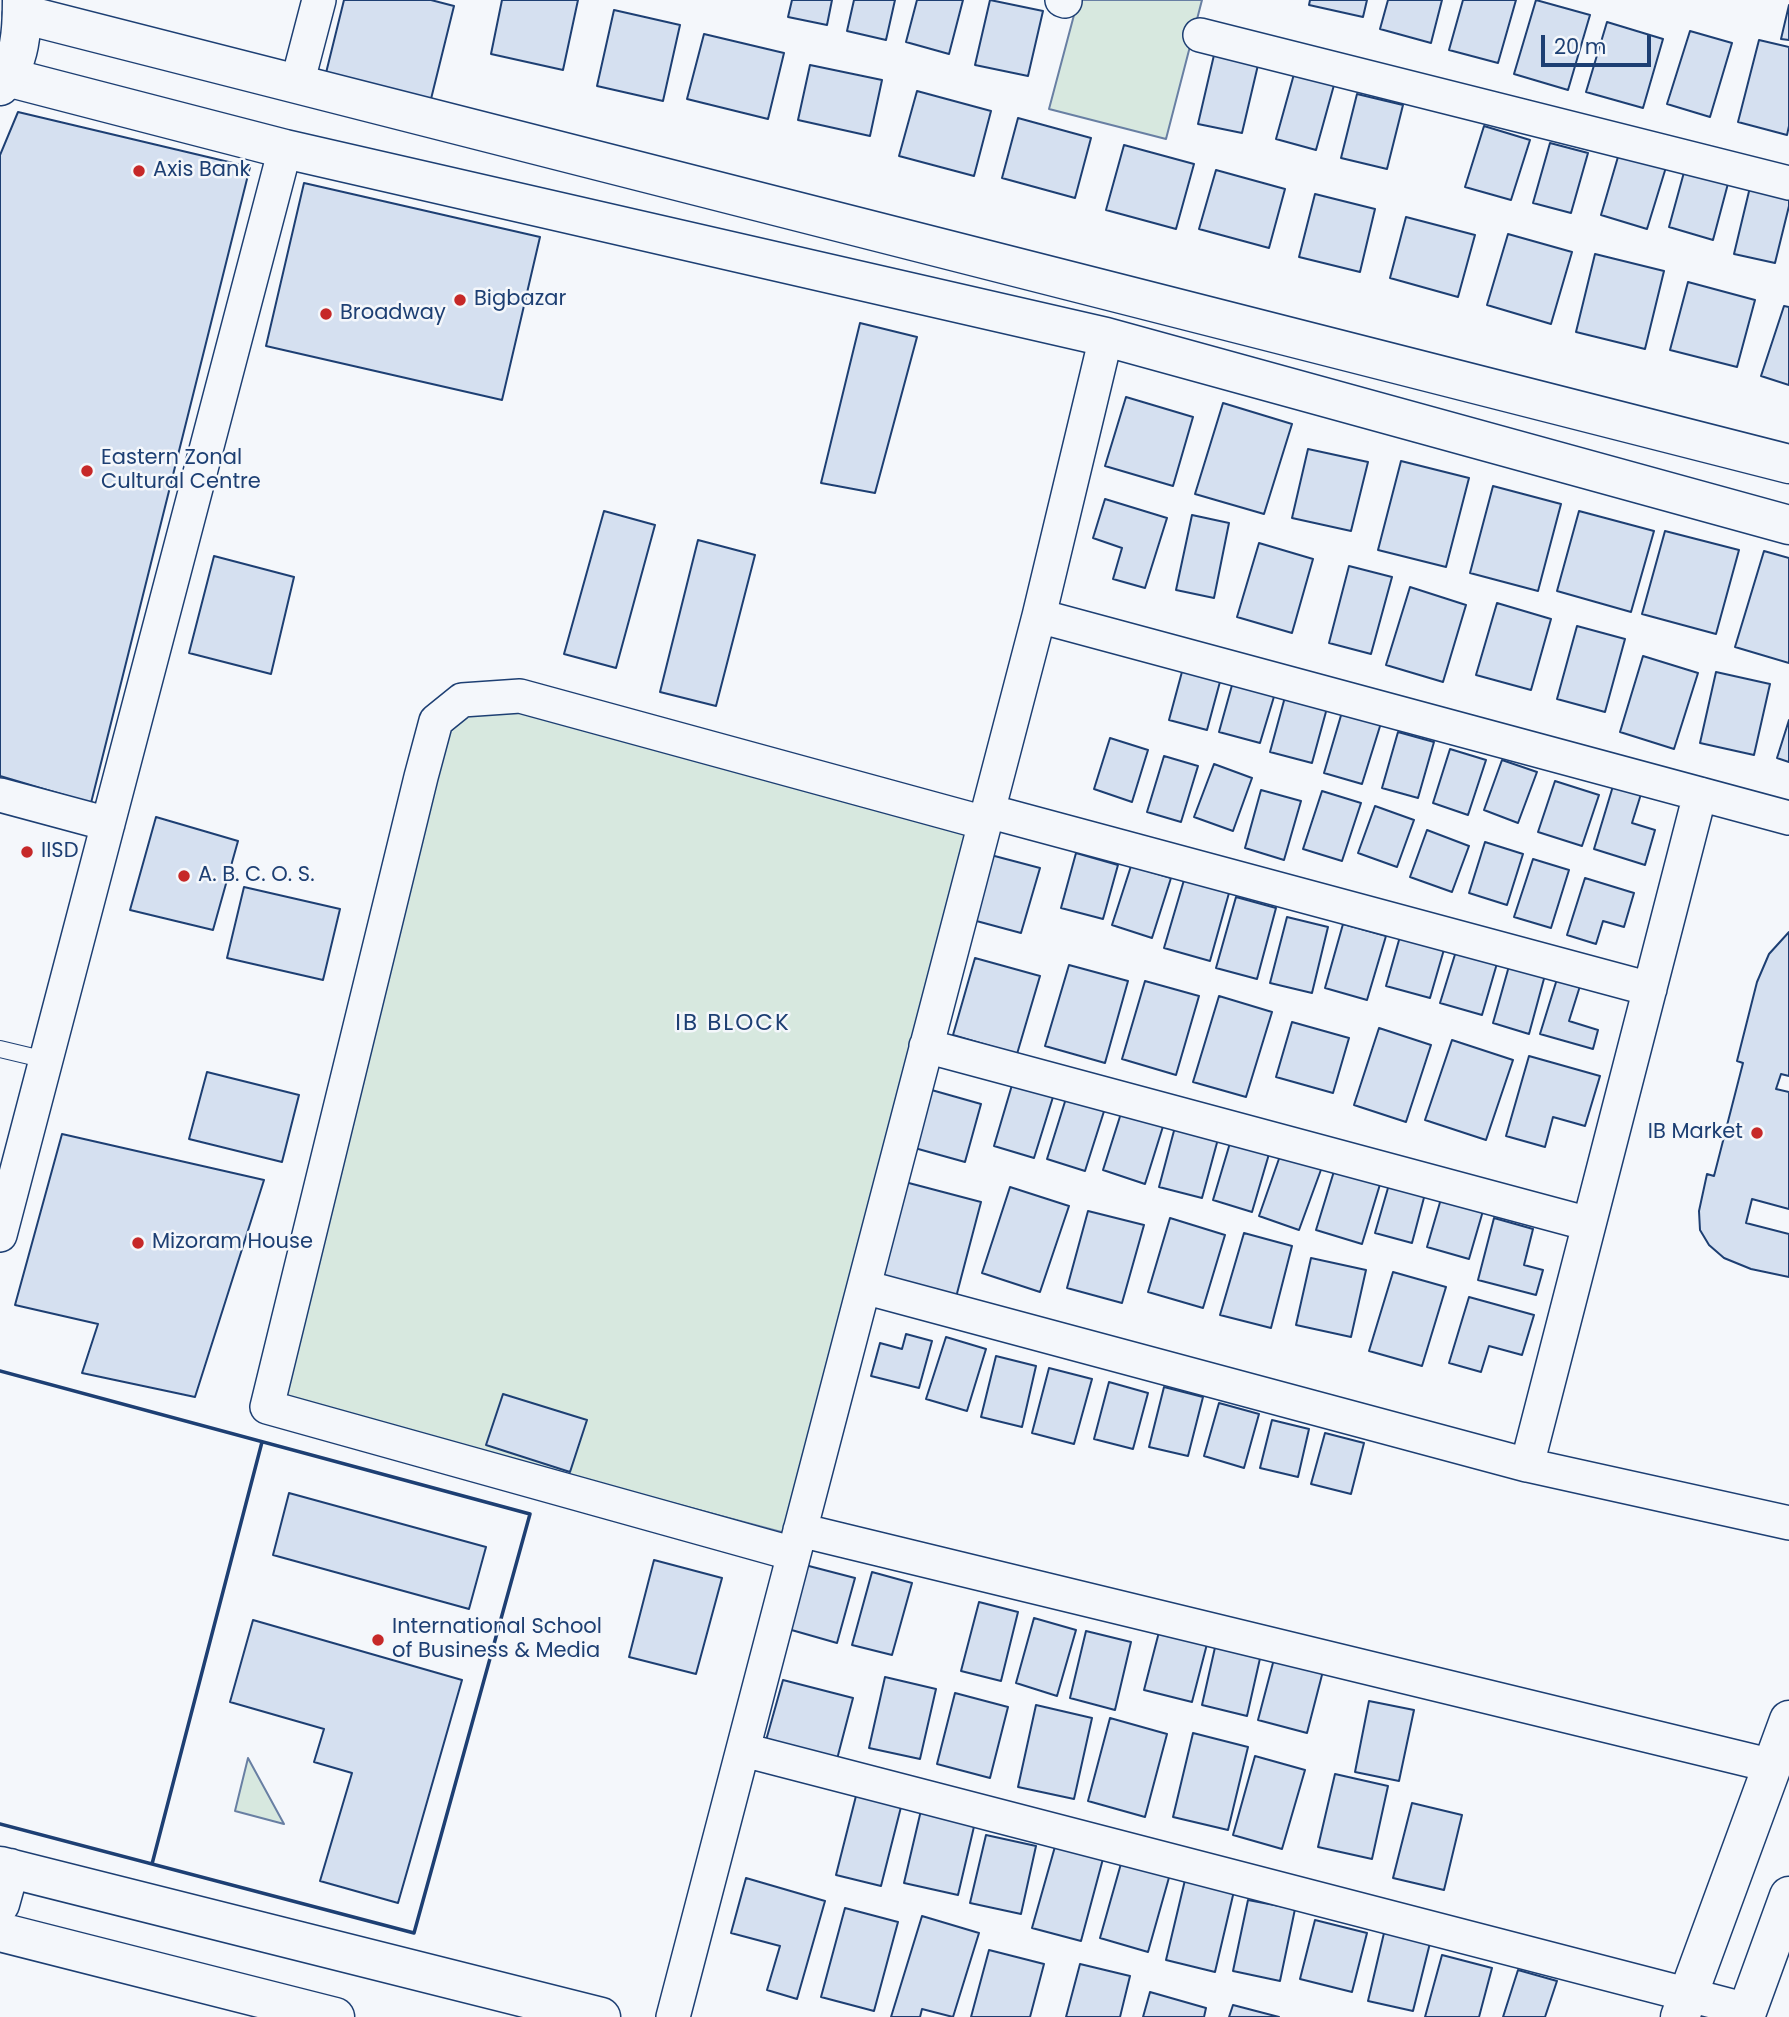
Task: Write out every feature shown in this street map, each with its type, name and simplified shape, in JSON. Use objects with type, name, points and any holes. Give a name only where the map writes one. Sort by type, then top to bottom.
[{"type":"street","points":[[297,84],[319,0]]},
{"type":"street","points":[[1789,464],[297,84],[22,7],[22,37],[3,82],[1106,337],[1789,525]]},
{"type":"street","points":[[1200,35],[1789,183]]},
{"type":"street","points":[[0,1235],[285,149]]},
{"type":"street","points":[[867,282],[881,233]]},
{"type":"street","points":[[673,2017],[1039,616],[1106,337]]},
{"type":"street","points":[[1283,385],[1298,339]]},
{"type":"street","points":[[1039,616],[1789,818]]},
{"type":"street","points":[[1650,989],[520,696],[462,700],[436,721],[267,1407],[797,1542],[1773,1766]]},
{"type":"street","points":[[1527,1465],[1700,794]]},
{"type":"street","points":[[0,795],[108,824]]},
{"type":"street","points":[[926,1046],[1589,1224]]},
{"type":"street","points":[[864,1287],[1527,1465],[1789,1523]]},
{"type":"street","points":[[1684,2006],[1789,1720]]},
{"type":"street","points":[[744,1750],[1684,2006],[1746,2014],[1789,1896]]},
{"type":"street","points":[[3,1879],[601,2017]]},
{"type":"street","points":[[0,1932],[335,2017]]},
{"type":"lane","points":[[0,1049],[46,1060]]},
{"type":"shaded area","points":[[1078,0],[1202,0],[1166,139],[1049,109]]},
{"type":"shaded area","points":[[520,709],[976,823],[785,1533],[282,1399],[447,734],[470,713]]},
{"type":"shaded area","points":[[248,1758],[284,1824],[235,1811]]},
{"type":"building","points":[[344,0],[431,0],[454,6],[431,99],[326,73]]},
{"type":"building","points":[[502,0],[578,0],[563,70],[491,54]]},
{"type":"building","points":[[792,0],[832,0],[827,25],[788,17]]},
{"type":"building","points":[[854,0],[895,0],[886,40],[847,31]]},
{"type":"building","points":[[917,0],[963,0],[949,54],[906,42]]},
{"type":"building","points":[[990,0],[1043,11],[1028,76],[975,65]]},
{"type":"building","points":[[1310,0],[1367,0],[1363,17],[1309,5]]},
{"type":"building","points":[[1388,0],[1442,0],[1431,43],[1380,29]]},
{"type":"building","points":[[1463,0],[1516,0],[1498,63],[1449,50]]},
{"type":"building","points":[[1536,0],[1590,15],[1568,90],[1514,74]]},
{"type":"building","points":[[1789,5],[1789,40],[1781,39]]},
{"type":"building","points":[[614,10],[680,25],[663,101],[597,86]]},
{"type":"building","points":[[1607,22],[1663,39],[1643,108],[1586,92]]},
{"type":"building","points":[[1690,31],[1732,43],[1710,117],[1667,104]]},
{"type":"building","points":[[704,34],[784,53],[768,119],[687,99]]},
{"type":"building","points":[[1759,40],[1789,47],[1787,135],[1738,122]]},
{"type":"building","points":[[1214,55],[1258,65],[1242,133],[1198,124]]},
{"type":"building","points":[[810,65],[882,80],[870,136],[798,120]]},
{"type":"building","points":[[1294,74],[1334,85],[1316,150],[1276,139]]},
{"type":"building","points":[[917,91],[991,111],[974,176],[899,156]]},
{"type":"building","points":[[1357,94],[1403,105],[1387,169],[1341,158]]},
{"type":"building","name":"Eastern Zonal Cultural Centre","points":[[18,112],[250,167],[91,803],[0,776],[0,155]]},
{"type":"building","points":[[1018,118],[1091,138],[1075,198],[1002,178]]},
{"type":"building","points":[[1484,126],[1530,140],[1511,200],[1465,187]]},
{"type":"building","points":[[1550,143],[1588,153],[1571,213],[1533,203]]},
{"type":"building","points":[[1124,145],[1194,164],[1176,229],[1106,210]]},
{"type":"building","points":[[1620,150],[1667,164],[1647,229],[1601,215]]},
{"type":"building","points":[[1686,165],[1730,176],[1713,240],[1669,227]]},
{"type":"building","points":[[1216,170],[1285,189],[1269,248],[1199,229]]},
{"type":"building","points":[[304,183],[540,237],[502,400],[266,346]]},
{"type":"building","points":[[1751,183],[1789,191],[1789,206],[1775,263],[1734,254]]},
{"type":"building","points":[[1315,194],[1375,209],[1360,272],[1299,257]]},
{"type":"building","points":[[1406,217],[1475,235],[1458,297],[1390,278]]},
{"type":"building","points":[[1508,234],[1572,252],[1551,324],[1487,305]]},
{"type":"building","points":[[1595,254],[1664,271],[1645,349],[1576,332]]},
{"type":"building","points":[[1688,282],[1755,300],[1737,367],[1670,350]]},
{"type":"building","points":[[1784,306],[1789,307],[1789,385],[1761,376]]},
{"type":"building","points":[[860,323],[917,337],[875,493],[821,483]]},
{"type":"building","points":[[1126,397],[1193,417],[1173,486],[1105,466]]},
{"type":"building","points":[[1223,403],[1292,424],[1264,514],[1195,494]]},
{"type":"building","points":[[1308,449],[1368,462],[1351,531],[1292,518]]},
{"type":"building","points":[[1401,461],[1469,478],[1446,567],[1378,550]]},
{"type":"building","points":[[1493,486],[1561,504],[1538,591],[1470,573]]},
{"type":"building","points":[[1105,499],[1167,518],[1145,588],[1113,579],[1122,548],[1093,538]]},
{"type":"building","points":[[604,511],[655,525],[616,668],[564,654]]},
{"type":"building","points":[[1579,511],[1654,531],[1631,612],[1557,591]]},
{"type":"building","points":[[1192,515],[1229,523],[1214,598],[1176,590]]},
{"type":"building","points":[[1665,531],[1739,550],[1716,634],[1642,614]]},
{"type":"building","points":[[698,540],[755,555],[716,706],[660,692]]},
{"type":"building","points":[[1259,543],[1313,559],[1292,633],[1237,617]]},
{"type":"building","points":[[1764,551],[1789,558],[1789,663],[1735,647]]},
{"type":"building","points":[[214,556],[294,577],[271,674],[189,653]]},
{"type":"building","points":[[1349,566],[1392,577],[1371,654],[1329,643]]},
{"type":"building","points":[[1410,587],[1466,605],[1443,682],[1386,665]]},
{"type":"building","points":[[1497,603],[1551,619],[1531,690],[1476,675]]},
{"type":"building","points":[[1577,626],[1625,639],[1605,712],[1557,699]]},
{"type":"building","points":[[1643,656],[1698,673],[1674,749],[1620,732]]},
{"type":"building","points":[[1183,668],[1221,678],[1207,730],[1169,720]]},
{"type":"building","points":[[1716,672],[1770,684],[1754,755],[1700,743]]},
{"type":"building","points":[[1234,678],[1276,690],[1260,743],[1219,732]]},
{"type":"building","points":[[1285,697],[1327,708],[1312,763],[1270,752]]},
{"type":"building","points":[[1342,712],[1381,723],[1362,784],[1324,773]]},
{"type":"building","points":[[1789,720],[1789,762],[1777,758]]},
{"type":"building","points":[[1398,732],[1434,742],[1418,798],[1382,788]]},
{"type":"building","points":[[1110,738],[1148,750],[1132,802],[1094,789]]},
{"type":"building","points":[[1450,749],[1486,760],[1468,815],[1433,803]]},
{"type":"building","points":[[1164,756],[1198,766],[1181,822],[1147,812]]},
{"type":"building","points":[[1502,760],[1537,772],[1518,823],[1484,810]]},
{"type":"building","points":[[1214,764],[1252,778],[1233,831],[1194,817]]},
{"type":"building","points":[[1555,781],[1599,795],[1582,846],[1538,832]]},
{"type":"building","points":[[1613,786],[1641,794],[1632,823],[1655,830],[1645,865],[1594,849]]},
{"type":"building","points":[[1261,790],[1301,801],[1284,860],[1245,848]]},
{"type":"building","points":[[1322,791],[1361,803],[1342,861],[1303,849]]},
{"type":"building","points":[[1375,806],[1414,820],[1397,867],[1358,853]]},
{"type":"building","name":"A. B. C. O. S.","points":[[156,817],[238,841],[213,930],[130,910]]},
{"type":"building","points":[[1427,830],[1469,846],[1452,892],[1410,877]]},
{"type":"building","points":[[1485,842],[1523,854],[1507,905],[1469,893]]},
{"type":"building","points":[[1076,853],[1118,865],[1103,919],[1061,908]]},
{"type":"building","points":[[987,854],[1040,868],[1021,933],[969,919]]},
{"type":"building","points":[[1533,859],[1569,870],[1551,928],[1514,917]]},
{"type":"building","points":[[1131,866],[1171,878],[1152,938],[1112,925]]},
{"type":"building","points":[[1585,878],[1634,893],[1624,927],[1603,921],[1596,944],[1567,935]]},
{"type":"building","points":[[1184,880],[1229,893],[1210,961],[1164,948]]},
{"type":"building","points":[[244,887],[340,909],[323,980],[227,958]]},
{"type":"building","points":[[1236,897],[1276,908],[1257,979],[1216,968]]},
{"type":"building","points":[[1287,917],[1328,927],[1312,993],[1270,983]]},
{"type":"building","points":[[1343,924],[1386,936],[1367,1000],[1325,988]]},
{"type":"building","name":"IB Market","points":[[1789,932],[1789,1076],[1781,1074],[1776,1089],[1789,1092],[1789,1209],[1752,1199],[1746,1223],[1789,1234],[1789,1277],[1751,1269],[1724,1258],[1709,1245],[1700,1230],[1699,1211],[1707,1174],[1714,1176],[1743,1063],[1737,1061],[1757,982],[1769,954]]},
{"type":"building","points":[[1401,933],[1445,946],[1430,998],[1386,986]]},
{"type":"building","points":[[1457,948],[1498,960],[1482,1015],[1440,1003]]},
{"type":"building","points":[[975,958],[1040,976],[1017,1054],[953,1035]]},
{"type":"building","points":[[1069,965],[1128,981],[1105,1063],[1045,1046]]},
{"type":"building","points":[[1509,966],[1545,975],[1529,1034],[1493,1023]]},
{"type":"building","points":[[1557,979],[1580,986],[1569,1021],[1598,1030],[1593,1049],[1540,1034]]},
{"type":"building","points":[[1145,981],[1199,996],[1176,1075],[1122,1059]]},
{"type":"building","points":[[1219,996],[1272,1012],[1246,1097],[1193,1082]]},
{"type":"building","points":[[1292,1022],[1349,1038],[1333,1093],[1276,1077]]},
{"type":"building","points":[[1379,1028],[1431,1045],[1406,1122],[1354,1105]]},
{"type":"building","points":[[1452,1040],[1513,1060],[1486,1140],[1425,1120]]},
{"type":"building","points":[[1529,1056],[1600,1076],[1585,1126],[1553,1117],[1545,1147],[1506,1136]]},
{"type":"building","points":[[207,1072],[299,1095],[282,1162],[189,1139]]},
{"type":"building","points":[[1012,1085],[1053,1097],[1034,1158],[994,1146]]},
{"type":"building","points":[[928,1089],[981,1104],[965,1162],[911,1147]]},
{"type":"building","points":[[1068,1092],[1106,1105],[1085,1171],[1047,1159]]},
{"type":"building","points":[[1123,1107],[1165,1120],[1145,1184],[1103,1170]]},
{"type":"building","points":[[1175,1127],[1218,1139],[1202,1198],[1159,1187]]},
{"type":"building","name":"Mizoram House","points":[[62,1134],[264,1180],[195,1397],[82,1373],[98,1324],[15,1305]]},
{"type":"building","points":[[1230,1143],[1269,1154],[1252,1212],[1213,1200]]},
{"type":"building","points":[[1281,1153],[1322,1167],[1299,1230],[1259,1216]]},
{"type":"building","points":[[1335,1168],[1381,1181],[1362,1244],[1316,1230]]},
{"type":"building","points":[[1390,1181],[1426,1190],[1412,1243],[1375,1233]]},
{"type":"building","points":[[905,1182],[981,1202],[955,1301],[879,1282]]},
{"type":"building","points":[[1010,1187],[1069,1206],[1040,1292],[982,1273]]},
{"type":"building","points":[[1443,1192],[1485,1204],[1469,1259],[1427,1247]]},
{"type":"building","points":[[1088,1211],[1144,1225],[1122,1303],[1067,1288]]},
{"type":"building","points":[[1170,1218],[1225,1235],[1203,1308],[1148,1292]]},
{"type":"building","points":[[1494,1218],[1533,1229],[1524,1265],[1543,1270],[1536,1295],[1478,1280]]},
{"type":"building","points":[[1244,1233],[1292,1246],[1271,1328],[1220,1315]]},
{"type":"building","points":[[1311,1258],[1366,1270],[1351,1337],[1296,1325]]},
{"type":"building","points":[[1393,1272],[1446,1287],[1422,1366],[1369,1351]]},
{"type":"building","points":[[1469,1297],[1534,1315],[1522,1355],[1489,1346],[1481,1372],[1449,1363]]},
{"type":"building","points":[[906,1334],[932,1341],[919,1388],[871,1376],[880,1343],[902,1349]]},
{"type":"building","points":[[946,1337],[986,1349],[967,1411],[926,1399]]},
{"type":"building","points":[[996,1356],[1036,1366],[1022,1427],[981,1417]]},
{"type":"building","points":[[1049,1368],[1092,1379],[1074,1444],[1032,1433]]},
{"type":"building","points":[[1109,1382],[1148,1393],[1133,1449],[1094,1439]]},
{"type":"building","points":[[1164,1387],[1203,1397],[1188,1456],[1149,1447]]},
{"type":"building","points":[[503,1394],[587,1420],[570,1472],[486,1445]]},
{"type":"building","points":[[1219,1403],[1259,1414],[1244,1468],[1204,1456]]},
{"type":"building","points":[[1272,1420],[1309,1429],[1298,1477],[1260,1468]]},
{"type":"building","points":[[1325,1433],[1364,1443],[1351,1494],[1311,1484]]},
{"type":"building","points":[[289,1493],[486,1547],[469,1609],[273,1555]]},
{"type":"building","points":[[654,1560],[722,1578],[696,1674],[629,1657]]},
{"type":"building","points":[[805,1565],[855,1578],[837,1643],[788,1629]]},
{"type":"building","points":[[872,1572],[912,1583],[892,1655],[852,1645]]},
{"type":"building","points":[[979,1602],[1018,1612],[1001,1681],[961,1671]]},
{"type":"building","points":[[1034,1618],[1076,1630],[1057,1696],[1016,1683]]},
{"type":"building","points":[[253,1620],[462,1680],[398,1903],[320,1881],[352,1773],[314,1762],[324,1729],[230,1702]]},
{"type":"building","points":[[1086,1631],[1131,1642],[1115,1710],[1070,1698]]},
{"type":"building","points":[[1159,1632],[1207,1644],[1192,1702],[1144,1690]]},
{"type":"building","points":[[1216,1643],[1261,1654],[1247,1716],[1202,1705]]},
{"type":"building","points":[[1274,1659],[1323,1671],[1307,1733],[1258,1720]]},
{"type":"building","points":[[885,1677],[936,1689],[920,1759],[869,1748]]},
{"type":"building","points":[[783,1680],[853,1698],[836,1763],[765,1744]]},
{"type":"building","points":[[955,1693],[1008,1707],[990,1778],[937,1764]]},
{"type":"building","points":[[1369,1701],[1414,1710],[1399,1781],[1355,1772]]},
{"type":"building","points":[[1036,1705],[1092,1718],[1074,1799],[1018,1787]]},
{"type":"building","points":[[1110,1718],[1167,1734],[1145,1817],[1088,1801]]},
{"type":"building","points":[[1193,1733],[1248,1747],[1228,1830],[1173,1817]]},
{"type":"building","points":[[1255,1756],[1305,1770],[1282,1849],[1233,1835]]},
{"type":"building","points":[[1335,1774],[1388,1786],[1372,1859],[1318,1847]]},
{"type":"building","points":[[857,1792],[902,1803],[881,1886],[836,1875]]},
{"type":"building","points":[[1412,1803],[1462,1815],[1444,1890],[1393,1878]]},
{"type":"building","points":[[922,1806],[976,1818],[958,1895],[904,1883]]},
{"type":"building","points":[[986,1835],[1036,1846],[1021,1914],[970,1903]]},
{"type":"building","points":[[1056,1843],[1104,1855],[1081,1941],[1032,1928]]},
{"type":"building","points":[[1122,1860],[1170,1874],[1148,1952],[1100,1938]]},
{"type":"building","points":[[746,1878],[825,1901],[797,1999],[767,1990],[780,1946],[731,1933]]},
{"type":"building","points":[[1185,1880],[1234,1891],[1215,1972],[1166,1960]]},
{"type":"building","points":[[1248,1900],[1295,1909],[1280,1981],[1233,1971]]},
{"type":"building","points":[[845,1908],[898,1922],[874,2011],[821,1997]]},
{"type":"building","points":[[922,1916],[979,1933],[953,2017],[922,2009],[920,2017],[891,2017]]},
{"type":"building","points":[[1315,1920],[1367,1933],[1352,1992],[1300,1979]]},
{"type":"building","points":[[1384,1933],[1430,1943],[1413,2011],[1368,2001]]},
{"type":"building","points":[[989,1950],[1044,1964],[1030,2017],[971,2017]]},
{"type":"building","points":[[1442,1955],[1492,1968],[1479,2017],[1425,2017]]},
{"type":"building","points":[[1080,1964],[1130,1976],[1120,2017],[1066,2017]]},
{"type":"building","points":[[1518,1970],[1557,1981],[1545,2017],[1503,2017]]},
{"type":"building","points":[[1150,1992],[1206,2008],[1204,2017],[1143,2017]]},
{"type":"building","points":[[1233,2005],[1279,2017],[1229,2017]]},
{"type":"wall","points":[[0,1371],[530,1514],[414,1933],[0,1824]]},
{"type":"wall","points":[[152,1864],[262,1442]]},
{"type":"place","name":"Axis Bank","points":[[139,171]]},
{"type":"place","name":"Bigbazar","points":[[460,300]]},
{"type":"place","name":"Broadway","points":[[326,314]]},
{"type":"place","name":"Eastern Zonal Cultural Centre","points":[[87,471]]},
{"type":"place","name":"IISD","points":[[27,852]]},
{"type":"place","name":"A. B. C. O. S.","points":[[184,876]]},
{"type":"place","name":"IB Market","points":[[1757,1133]]},
{"type":"place","name":"Mizoram House","points":[[138,1243]]},
{"type":"place","name":"International School of Business & Media","points":[[378,1640]]},
{"type":"district","name":"IB BLOCK","points":[[733,1024]]}]
